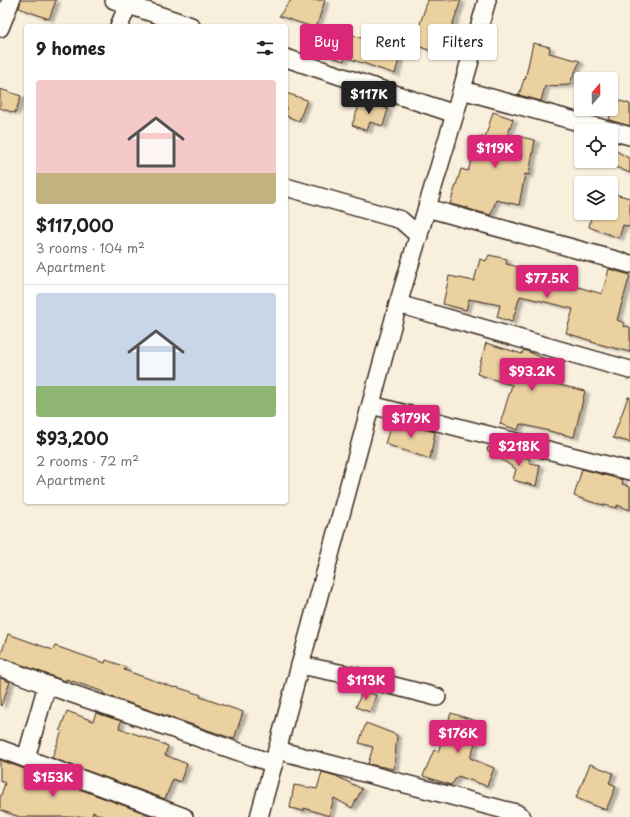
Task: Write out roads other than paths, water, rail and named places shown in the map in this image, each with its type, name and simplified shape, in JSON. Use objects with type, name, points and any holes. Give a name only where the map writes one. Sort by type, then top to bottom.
[{"type":"street","points":[[0,28],[11,0]]},
{"type":"street","points":[[259,817],[398,304],[455,114],[487,0]]},
{"type":"street","points":[[120,24],[131,3],[186,24]]},
{"type":"street","points":[[288,59],[455,114]]},
{"type":"street","points":[[462,90],[630,136]]},
{"type":"street","points":[[288,188],[401,220],[419,236]]},
{"type":"street","points":[[427,208],[630,264]]},
{"type":"street","points":[[398,304],[630,370]]},
{"type":"street","points":[[371,405],[630,471]]},
{"type":"street","points":[[300,665],[359,677],[437,697]]},
{"type":"street","points":[[0,667],[47,685],[276,757],[516,813],[522,817]]},
{"type":"street","points":[[26,758],[47,685]]},
{"type":"street","points":[[0,749],[184,817]]}]
